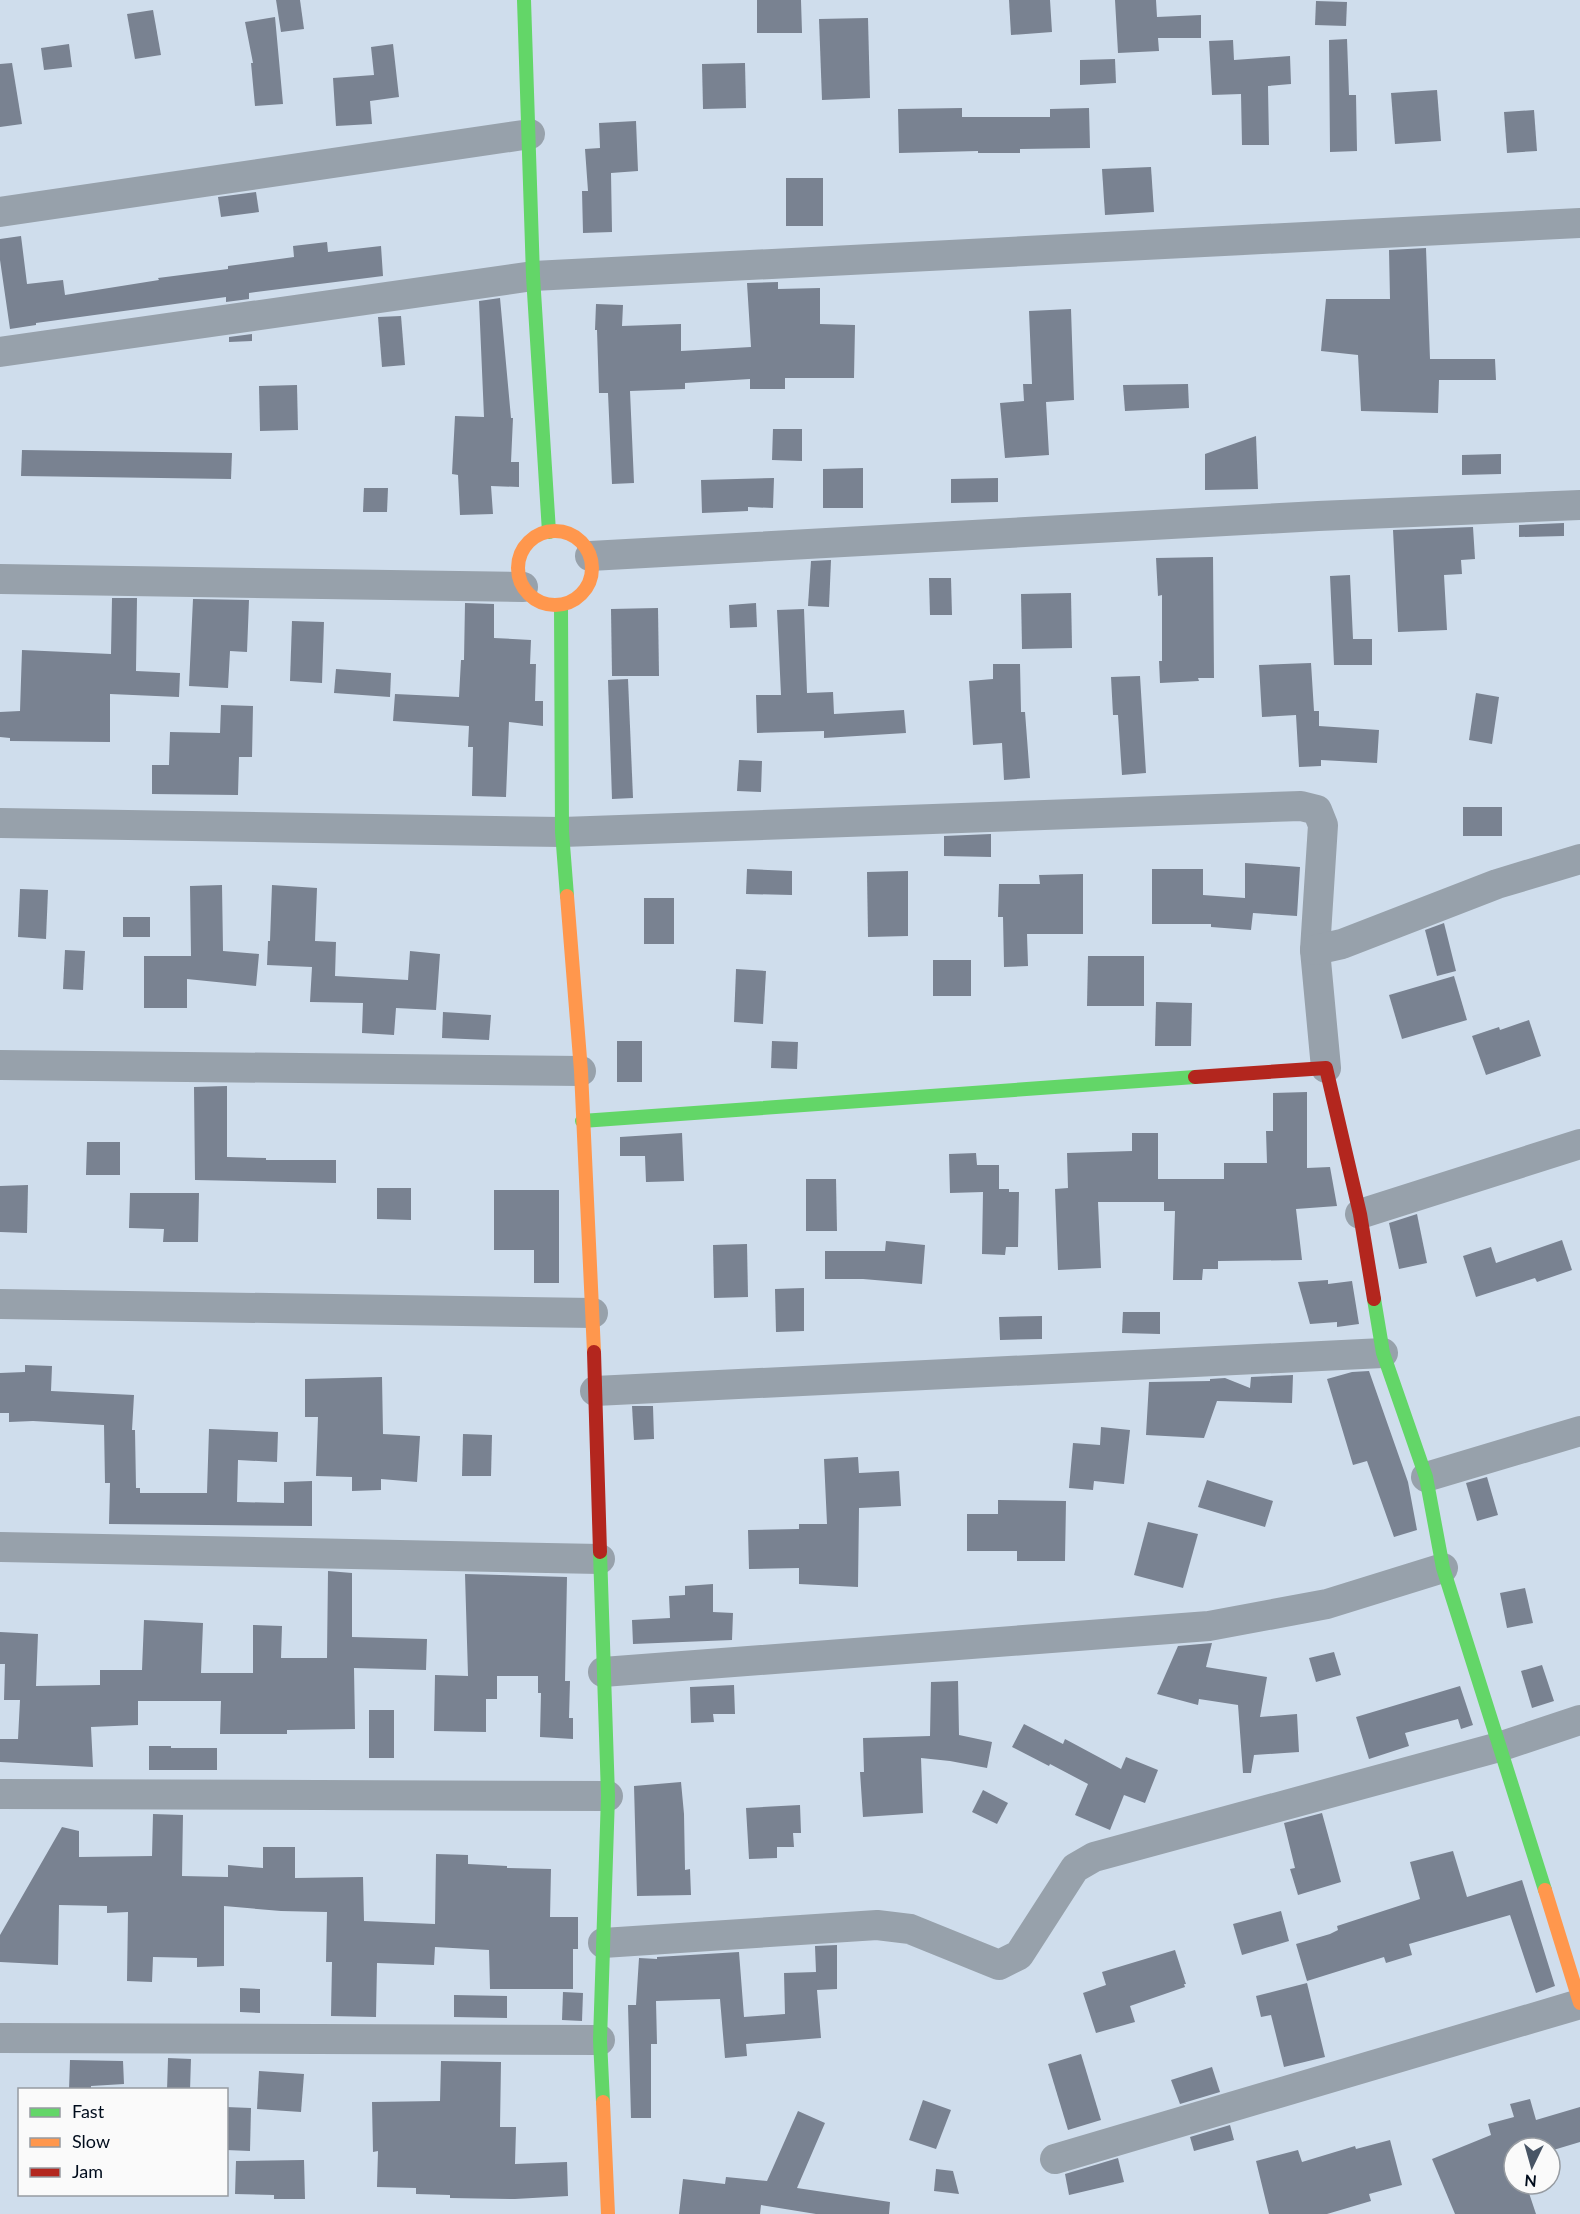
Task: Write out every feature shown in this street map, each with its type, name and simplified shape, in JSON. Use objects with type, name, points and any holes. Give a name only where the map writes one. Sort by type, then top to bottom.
[{"type":"main road","points":[[524,0],[533,276],[549,532]]},
{"type":"main road","points":[[549,532],[562,532],[574,537],[584,545],[590,556],[592,569],[590,582],[578,597],[561,605],[546,604],[533,598],[523,588],[519,574],[519,560],[525,547],[536,537],[549,532]]},
{"type":"main road","points":[[561,605],[562,832],[581,1071],[593,1313],[608,1797],[600,2040],[608,2214]]},
{"type":"main road","points":[[582,1121],[1326,1068],[1359,1214],[1383,1353],[1426,1478],[1443,1568],[1580,2004]]},
{"type":"street","points":[[0,212],[530,134]]},
{"type":"street","points":[[0,352],[533,276],[1580,223]]},
{"type":"street","points":[[590,556],[1306,517],[1580,505]]},
{"type":"street","points":[[0,579],[523,588]]},
{"type":"street","points":[[0,823],[562,832],[1301,806],[1317,810],[1323,825],[1315,950],[1326,1068]]},
{"type":"street","points":[[1315,950],[1342,944],[1497,884],[1580,859]]},
{"type":"street","points":[[0,1065],[581,1071]]},
{"type":"street","points":[[1359,1214],[1580,1144]]},
{"type":"street","points":[[0,1304],[593,1313]]},
{"type":"street","points":[[595,1391],[1383,1353]]},
{"type":"street","points":[[1426,1478],[1580,1431]]},
{"type":"street","points":[[0,1547],[600,1559]]},
{"type":"street","points":[[603,1672],[1209,1626],[1327,1604],[1443,1568]]},
{"type":"street","points":[[603,1943],[877,1925],[910,1929],[999,1965],[1019,1955],[1075,1869],[1094,1857],[1499,1747],[1580,1720]]},
{"type":"street","points":[[0,1794],[608,1797]]},
{"type":"street","points":[[1056,2159],[1580,2004]]},
{"type":"street","points":[[0,2038],[600,2040]]},
{"type":"building","points":[[276,0],[300,0],[304,29],[281,32]]},
{"type":"building","points":[[757,0],[801,0],[802,33],[757,33]]},
{"type":"building","points":[[1009,0],[1050,0],[1052,32],[1011,35]]},
{"type":"building","points":[[1115,0],[1156,0],[1157,17],[1201,15],[1201,38],[1158,38],[1159,51],[1118,53]]},
{"type":"building","points":[[1316,1],[1347,2],[1346,26],[1315,25]]},
{"type":"building","points":[[153,10],[161,55],[135,59],[127,14]]},
{"type":"building","points":[[275,17],[283,104],[255,106],[251,63],[253,63],[245,22]]},
{"type":"building","points":[[868,18],[870,98],[822,100],[819,19]]},
{"type":"building","points":[[1347,39],[1349,95],[1356,95],[1357,151],[1330,152],[1329,40]]},
{"type":"building","points":[[1233,40],[1234,60],[1290,56],[1291,84],[1268,86],[1269,145],[1242,145],[1241,94],[1212,95],[1209,41]]},
{"type":"building","points":[[69,44],[72,67],[44,70],[41,48]]},
{"type":"building","points":[[393,44],[399,97],[370,101],[372,124],[336,126],[333,78],[374,75],[371,47]]},
{"type":"building","points":[[1115,59],[1116,83],[1080,85],[1080,60]]},
{"type":"building","points":[[12,63],[22,124],[0,127],[0,64]]},
{"type":"building","points":[[745,63],[746,108],[703,109],[702,64]]},
{"type":"building","points":[[1437,90],[1441,141],[1395,144],[1391,93]]},
{"type":"building","points":[[962,108],[962,117],[1050,117],[1050,109],[1089,108],[1090,148],[1020,149],[1020,153],[978,153],[978,151],[899,153],[898,109]]},
{"type":"building","points":[[1534,110],[1537,151],[1507,153],[1504,112]]},
{"type":"building","points":[[636,121],[638,171],[611,173],[612,232],[583,233],[582,191],[588,191],[585,149],[600,148],[599,123]]},
{"type":"building","points":[[1151,167],[1154,212],[1105,215],[1102,169]]},
{"type":"building","points":[[786,178],[823,178],[823,226],[786,226]]},
{"type":"building","points":[[256,192],[259,212],[221,217],[218,197]]},
{"type":"building","points":[[21,236],[27,284],[63,280],[65,295],[159,280],[158,278],[228,269],[228,266],[294,257],[293,246],[327,242],[328,252],[381,246],[383,276],[249,293],[249,299],[226,302],[226,297],[36,323],[36,325],[10,329],[0,260],[0,239]]},
{"type":"building","points":[[1426,248],[1430,359],[1495,359],[1496,380],[1439,380],[1438,413],[1361,411],[1358,355],[1321,351],[1326,299],[1390,299],[1389,250]]},
{"type":"building","points":[[778,282],[778,289],[820,288],[820,324],[855,325],[854,378],[785,378],[785,389],[750,389],[750,379],[685,383],[685,389],[630,391],[634,483],[612,484],[608,393],[599,393],[597,330],[595,330],[596,304],[623,305],[622,326],[681,324],[681,351],[751,347],[747,283]]},
{"type":"building","points":[[500,298],[511,418],[513,418],[511,462],[519,462],[519,487],[491,486],[493,514],[460,515],[458,475],[452,474],[455,416],[484,417],[479,301]]},
{"type":"building","points":[[1071,309],[1074,400],[1046,402],[1049,455],[1005,458],[1000,403],[1024,401],[1023,384],[1032,384],[1029,311]]},
{"type":"building","points":[[401,316],[405,365],[382,367],[378,317]]},
{"type":"building","points":[[252,334],[252,341],[229,342],[229,337]]},
{"type":"building","points":[[1188,384],[1189,408],[1125,411],[1123,385]]},
{"type":"building","points":[[297,385],[298,430],[260,431],[259,386]]},
{"type":"building","points":[[773,429],[802,429],[802,461],[772,460]]},
{"type":"building","points":[[1256,436],[1258,489],[1205,490],[1205,454]]},
{"type":"building","points":[[22,450],[232,453],[231,479],[21,476]]},
{"type":"building","points":[[1501,454],[1501,474],[1462,475],[1462,455]]},
{"type":"building","points":[[863,468],[863,508],[823,508],[823,469]]},
{"type":"building","points":[[774,478],[773,508],[748,507],[748,511],[702,513],[701,480]]},
{"type":"building","points":[[998,478],[998,502],[951,503],[951,479]]},
{"type":"building","points":[[364,488],[388,488],[387,512],[363,512]]},
{"type":"building","points":[[1564,523],[1564,536],[1519,537],[1519,525]]},
{"type":"building","points":[[1473,527],[1475,559],[1461,560],[1462,574],[1444,575],[1447,630],[1398,632],[1393,530]]},
{"type":"building","points":[[1213,557],[1214,678],[1160,683],[1162,595],[1158,596],[1156,558]]},
{"type":"building","points":[[831,560],[829,607],[808,606],[811,561]]},
{"type":"building","points":[[1350,575],[1353,639],[1372,639],[1372,665],[1334,665],[1330,576]]},
{"type":"building","points":[[929,578],[951,578],[952,615],[930,615]]},
{"type":"building","points":[[1071,593],[1072,648],[1022,649],[1021,594]]},
{"type":"building","points":[[112,598],[137,598],[136,671],[180,673],[179,697],[110,694],[110,742],[10,741],[10,738],[0,737],[0,712],[20,711],[22,650],[111,654]]},
{"type":"building","points":[[193,599],[249,600],[247,652],[230,651],[228,688],[189,686]]},
{"type":"building","points":[[465,603],[494,604],[494,638],[531,640],[530,664],[536,664],[535,701],[543,701],[543,726],[509,722],[506,797],[472,796],[473,747],[468,747],[469,726],[393,721],[395,694],[459,697],[461,660],[464,660]]},
{"type":"building","points":[[756,603],[757,627],[730,628],[729,605]]},
{"type":"building","points":[[658,608],[659,676],[612,676],[611,609]]},
{"type":"building","points":[[804,609],[807,693],[833,692],[834,714],[904,710],[906,733],[824,738],[824,731],[757,733],[756,695],[781,695],[777,610]]},
{"type":"building","points":[[292,621],[324,622],[322,683],[290,681]]},
{"type":"building","points":[[1311,663],[1314,711],[1319,711],[1319,726],[1379,730],[1377,763],[1321,760],[1321,766],[1299,767],[1296,715],[1262,717],[1259,665]]},
{"type":"building","points":[[993,664],[1020,664],[1021,712],[1025,712],[1030,778],[1004,780],[1002,743],[973,745],[969,681],[993,679]]},
{"type":"building","points":[[336,669],[391,673],[390,697],[334,693]]},
{"type":"building","points":[[1140,676],[1146,773],[1122,775],[1118,715],[1113,715],[1111,677]]},
{"type":"building","points":[[628,679],[633,798],[612,799],[608,680]]},
{"type":"building","points":[[1476,693],[1499,697],[1492,744],[1469,740]]},
{"type":"building","points":[[221,705],[253,706],[252,757],[239,757],[238,795],[152,794],[152,765],[169,765],[170,732],[220,733]]},
{"type":"building","points":[[739,760],[762,761],[761,792],[737,791]]},
{"type":"building","points":[[1463,807],[1502,807],[1502,836],[1463,836]]},
{"type":"building","points":[[991,834],[991,857],[944,856],[944,836]]},
{"type":"building","points":[[1245,863],[1300,867],[1297,916],[1253,913],[1251,930],[1211,927],[1211,924],[1152,924],[1152,869],[1203,869],[1203,895],[1245,898]]},
{"type":"building","points":[[747,869],[792,871],[792,895],[746,894]]},
{"type":"building","points":[[908,871],[908,936],[868,937],[867,872]]},
{"type":"building","points":[[1083,874],[1083,934],[1027,934],[1028,966],[1004,967],[1003,917],[998,917],[999,884],[1040,884],[1039,875]]},
{"type":"building","points":[[222,885],[223,951],[259,954],[256,986],[187,979],[187,1008],[144,1008],[144,956],[191,956],[190,886]]},
{"type":"building","points":[[272,885],[317,888],[315,941],[336,942],[335,976],[408,980],[410,951],[440,954],[436,1010],[396,1008],[394,1035],[362,1033],[363,1003],[310,1002],[312,967],[267,965]]},
{"type":"building","points":[[20,889],[48,890],[46,939],[18,937]]},
{"type":"building","points":[[644,898],[674,898],[674,944],[644,944]]},
{"type":"building","points":[[123,917],[150,917],[150,937],[123,937]]},
{"type":"building","points":[[1444,923],[1456,971],[1437,976],[1425,930]]},
{"type":"building","points":[[65,950],[85,951],[83,990],[63,989]]},
{"type":"building","points":[[1088,956],[1144,956],[1144,1006],[1087,1006]]},
{"type":"building","points":[[933,960],[971,960],[971,996],[933,996]]},
{"type":"building","points":[[736,969],[766,971],[763,1024],[734,1022]]},
{"type":"building","points":[[1454,976],[1467,1020],[1402,1039],[1389,995]]},
{"type":"building","points":[[1156,1002],[1192,1003],[1191,1046],[1155,1046]]},
{"type":"building","points":[[443,1012],[491,1015],[489,1040],[442,1038]]},
{"type":"building","points":[[1529,1020],[1541,1056],[1486,1075],[1472,1036]]},
{"type":"building","points":[[617,1041],[642,1041],[642,1082],[617,1082]]},
{"type":"building","points":[[772,1041],[798,1042],[797,1069],[771,1068]]},
{"type":"building","points":[[227,1086],[227,1157],[266,1158],[266,1160],[336,1160],[336,1183],[195,1180],[194,1087]]},
{"type":"building","points":[[1307,1092],[1307,1168],[1330,1167],[1337,1206],[1296,1209],[1302,1260],[1218,1261],[1218,1269],[1203,1269],[1202,1280],[1173,1280],[1175,1211],[1164,1211],[1164,1202],[1098,1202],[1101,1268],[1058,1270],[1055,1189],[1068,1188],[1067,1153],[1132,1151],[1132,1133],[1158,1133],[1158,1179],[1224,1179],[1224,1163],[1267,1163],[1266,1131],[1273,1131],[1273,1093]]},
{"type":"building","points":[[682,1133],[684,1181],[646,1182],[645,1156],[620,1156],[620,1137]]},
{"type":"building","points":[[87,1142],[120,1142],[120,1175],[86,1175]]},
{"type":"building","points":[[976,1153],[977,1165],[999,1165],[999,1189],[1019,1192],[1018,1247],[1006,1247],[1005,1255],[982,1254],[983,1192],[950,1193],[949,1154]]},
{"type":"building","points":[[806,1179],[836,1179],[837,1231],[806,1231]]},
{"type":"building","points":[[28,1185],[27,1233],[0,1232],[0,1186]]},
{"type":"building","points":[[377,1188],[411,1188],[411,1220],[377,1219]]},
{"type":"building","points":[[494,1190],[559,1190],[559,1283],[534,1283],[534,1250],[494,1250]]},
{"type":"building","points":[[130,1193],[199,1193],[198,1242],[163,1242],[164,1229],[129,1228]]},
{"type":"building","points":[[1417,1214],[1427,1263],[1399,1269],[1389,1223]]},
{"type":"building","points":[[1562,1240],[1572,1270],[1537,1282],[1535,1278],[1476,1297],[1463,1256],[1491,1247],[1496,1263]]},
{"type":"building","points":[[886,1241],[925,1245],[922,1284],[863,1279],[825,1279],[825,1251],[885,1251]]},
{"type":"building","points":[[747,1244],[748,1297],[714,1298],[713,1245]]},
{"type":"building","points":[[1328,1280],[1328,1284],[1352,1281],[1359,1324],[1337,1327],[1337,1322],[1310,1324],[1298,1282]]},
{"type":"building","points":[[804,1288],[804,1331],[776,1332],[775,1289]]},
{"type":"building","points":[[1123,1312],[1160,1312],[1160,1334],[1122,1333]]},
{"type":"building","points":[[1042,1316],[1042,1339],[1000,1340],[999,1317]]},
{"type":"building","points":[[25,1365],[52,1366],[51,1391],[134,1395],[132,1430],[135,1430],[136,1488],[140,1488],[140,1493],[207,1493],[209,1429],[278,1432],[277,1462],[238,1460],[237,1502],[284,1503],[284,1482],[312,1481],[312,1526],[109,1524],[110,1483],[105,1483],[104,1425],[9,1422],[9,1413],[0,1413],[0,1373],[25,1372]]},
{"type":"building","points":[[1369,1371],[1408,1482],[1417,1530],[1394,1537],[1367,1461],[1353,1465],[1327,1379],[1352,1372]]},
{"type":"building","points":[[1293,1375],[1292,1403],[1217,1401],[1204,1438],[1146,1435],[1149,1382],[1210,1381],[1210,1379],[1225,1378],[1250,1388],[1251,1377]]},
{"type":"building","points":[[382,1377],[383,1434],[420,1436],[417,1482],[381,1479],[381,1490],[352,1491],[352,1477],[316,1476],[318,1417],[305,1417],[305,1379]]},
{"type":"building","points":[[632,1406],[653,1406],[654,1439],[634,1440]]},
{"type":"building","points":[[1101,1427],[1130,1430],[1124,1484],[1094,1481],[1093,1490],[1069,1488],[1073,1443],[1100,1445]]},
{"type":"building","points":[[463,1434],[492,1435],[491,1476],[462,1476]]},
{"type":"building","points":[[858,1457],[859,1473],[899,1471],[901,1506],[859,1508],[858,1587],[799,1584],[799,1568],[749,1569],[748,1530],[799,1529],[799,1524],[827,1524],[824,1459]]},
{"type":"building","points":[[1487,1477],[1498,1515],[1477,1521],[1466,1483]]},
{"type":"building","points":[[1207,1480],[1273,1501],[1265,1527],[1198,1507]]},
{"type":"building","points":[[998,1500],[1066,1501],[1065,1561],[1017,1561],[1017,1551],[967,1551],[967,1514],[998,1514]]},
{"type":"building","points":[[1148,1522],[1198,1534],[1183,1588],[1134,1575]]},
{"type":"building","points":[[328,1571],[352,1573],[352,1637],[427,1639],[426,1670],[354,1668],[355,1729],[287,1730],[287,1734],[220,1734],[221,1701],[138,1701],[138,1725],[91,1727],[93,1767],[0,1762],[0,1739],[18,1739],[20,1700],[4,1700],[5,1664],[0,1664],[0,1632],[38,1634],[36,1686],[100,1685],[100,1670],[142,1670],[144,1620],[203,1623],[201,1673],[253,1673],[253,1625],[282,1626],[281,1658],[327,1658]]},
{"type":"building","points":[[465,1574],[567,1577],[565,1681],[570,1681],[569,1718],[573,1718],[573,1739],[540,1737],[541,1693],[538,1693],[538,1676],[497,1676],[497,1699],[486,1699],[486,1732],[434,1731],[435,1675],[468,1676]]},
{"type":"building","points":[[713,1584],[713,1612],[733,1613],[732,1640],[633,1644],[632,1620],[670,1618],[669,1596],[685,1595],[685,1586]]},
{"type":"building","points":[[1525,1588],[1533,1623],[1507,1628],[1500,1593]]},
{"type":"building","points":[[1212,1643],[1206,1667],[1267,1677],[1260,1717],[1297,1714],[1299,1752],[1254,1755],[1251,1773],[1243,1773],[1238,1705],[1199,1699],[1198,1705],[1157,1694],[1178,1646]]},
{"type":"building","points":[[1334,1652],[1341,1675],[1316,1682],[1309,1658]]},
{"type":"building","points":[[1542,1665],[1554,1701],[1532,1708],[1521,1671]]},
{"type":"building","points":[[958,1681],[959,1735],[992,1742],[987,1768],[921,1758],[923,1813],[863,1817],[860,1772],[864,1772],[863,1738],[930,1736],[931,1682]]},
{"type":"building","points":[[734,1685],[735,1714],[713,1714],[714,1722],[691,1723],[690,1687]]},
{"type":"building","points":[[1460,1686],[1473,1725],[1461,1729],[1458,1719],[1405,1733],[1409,1746],[1369,1759],[1356,1717]]},
{"type":"building","points":[[369,1710],[394,1710],[394,1758],[369,1758]]},
{"type":"building","points":[[1024,1724],[1063,1744],[1065,1739],[1121,1769],[1126,1757],[1158,1770],[1145,1803],[1124,1795],[1110,1830],[1075,1815],[1088,1784],[1012,1747]]},
{"type":"building","points":[[149,1746],[217,1748],[217,1770],[149,1770]]},
{"type":"building","points":[[681,1782],[685,1870],[690,1869],[691,1895],[637,1896],[634,1786]]},
{"type":"building","points":[[983,1790],[1008,1803],[997,1824],[972,1812]]},
{"type":"building","points":[[800,1805],[801,1833],[793,1833],[794,1847],[777,1847],[777,1858],[749,1859],[746,1808]]},
{"type":"building","points":[[1322,1813],[1341,1882],[1298,1895],[1290,1869],[1295,1868],[1284,1823]]},
{"type":"building","points":[[153,1814],[183,1815],[182,1876],[228,1877],[228,1865],[263,1868],[263,1847],[295,1847],[295,1878],[363,1877],[364,1921],[435,1924],[436,1854],[468,1855],[468,1864],[551,1869],[550,1917],[578,1917],[578,1949],[573,1949],[573,1989],[490,1989],[489,1950],[435,1947],[434,1965],[377,1963],[376,2017],[331,2016],[332,1962],[326,1962],[327,1912],[224,1906],[224,1966],[197,1967],[197,1958],[153,1957],[152,1982],[127,1981],[128,1912],[107,1913],[107,1906],[59,1905],[58,1965],[0,1962],[0,1935],[62,1827],[79,1831],[79,1857],[152,1856]]},
{"type":"building","points":[[1453,1851],[1467,1897],[1522,1880],[1555,1986],[1536,1993],[1510,1915],[1409,1944],[1412,1955],[1386,1963],[1384,1957],[1307,1981],[1296,1944],[1330,1934],[1338,1930],[1337,1926],[1420,1899],[1410,1862]]},
{"type":"building","points":[[1281,1911],[1289,1941],[1242,1955],[1233,1924]]},
{"type":"building","points":[[837,1945],[837,1989],[817,1990],[821,2038],[746,2044],[747,2056],[725,2058],[720,1999],[656,2001],[657,2044],[651,2044],[651,2118],[631,2118],[628,2005],[636,2005],[639,1958],[657,1959],[657,1957],[739,1952],[744,2017],[785,2014],[784,1973],[816,1972],[815,1946]]},
{"type":"building","points":[[1175,1950],[1185,1987],[1130,2006],[1135,2022],[1096,2033],[1083,1993],[1106,1985],[1102,1972]]},
{"type":"building","points":[[1307,1983],[1325,2057],[1284,2067],[1271,2015],[1261,2017],[1256,1996]]},
{"type":"building","points":[[240,1988],[260,1989],[260,2013],[240,2012]]},
{"type":"building","points":[[563,1992],[583,1993],[582,2021],[562,2020]]},
{"type":"building","points":[[454,1995],[507,1996],[507,2018],[454,2017]]},
{"type":"building","points":[[1081,2054],[1101,2120],[1068,2130],[1048,2064]]},
{"type":"building","points":[[168,2058],[191,2059],[190,2088],[167,2088]]},
{"type":"building","points":[[70,2060],[123,2061],[124,2084],[69,2088]]},
{"type":"building","points":[[441,2061],[501,2062],[500,2127],[516,2127],[515,2164],[567,2162],[568,2196],[515,2199],[450,2198],[450,2195],[416,2194],[416,2188],[377,2187],[378,2151],[373,2152],[372,2102],[440,2101]]},
{"type":"building","points":[[1212,2067],[1220,2092],[1180,2104],[1171,2080]]},
{"type":"building","points":[[259,2071],[304,2074],[301,2112],[257,2109]]},
{"type":"building","points":[[1530,2099],[1536,2120],[1580,2107],[1580,2142],[1562,2147],[1562,2136],[1502,2136],[1502,2196],[1530,2196],[1536,2214],[1455,2214],[1432,2159],[1491,2135],[1488,2124],[1514,2117],[1510,2104]]},
{"type":"building","points":[[923,2100],[951,2110],[936,2149],[909,2140]]},
{"type":"building","points":[[228,2107],[251,2108],[250,2151],[228,2150]]},
{"type":"building","points":[[798,2111],[825,2123],[797,2188],[890,2202],[889,2214],[816,2214],[761,2205],[760,2214],[679,2214],[683,2179],[725,2184],[726,2177],[767,2181]]},
{"type":"building","points":[[1230,2125],[1234,2140],[1194,2151],[1190,2137]]},
{"type":"building","points":[[1390,2140],[1402,2185],[1369,2194],[1371,2201],[1327,2214],[1269,2214],[1256,2161],[1298,2150],[1302,2162],[1355,2146],[1356,2149]]},
{"type":"building","points":[[1118,2158],[1124,2182],[1069,2195],[1065,2174]]},
{"type":"building","points":[[304,2160],[305,2199],[274,2199],[274,2195],[235,2194],[236,2161]]},
{"type":"building","points":[[936,2169],[953,2171],[959,2194],[934,2191]]},
{"type":"traffic: fast","points":[[524,0],[533,276],[549,532]]},
{"type":"traffic: fast","points":[[561,605],[562,832],[567,896]]},
{"type":"traffic: fast","points":[[582,1121],[1195,1077]]},
{"type":"traffic: fast","points":[[1374,1299],[1383,1353],[1426,1477],[1443,1568],[1545,1890]]},
{"type":"traffic: fast","points":[[600,1552],[608,1796],[600,2040],[603,2102]]},
{"type":"traffic: slow","points":[[555,531],[569,534],[581,542],[589,554],[592,568],[589,582],[581,594],[569,602],[555,605],[541,602],[529,594],[521,582],[518,568],[521,554],[529,542],[541,534],[555,531]]},
{"type":"traffic: slow","points":[[567,896],[581,1071],[594,1352]]},
{"type":"traffic: slow","points":[[1545,1890],[1580,2003]]},
{"type":"traffic: slow","points":[[603,2102],[608,2214]]},
{"type":"traffic: jam","points":[[1195,1077],[1326,1068],[1360,1214],[1374,1299]]},
{"type":"traffic: jam","points":[[594,1352],[600,1552]]}]
